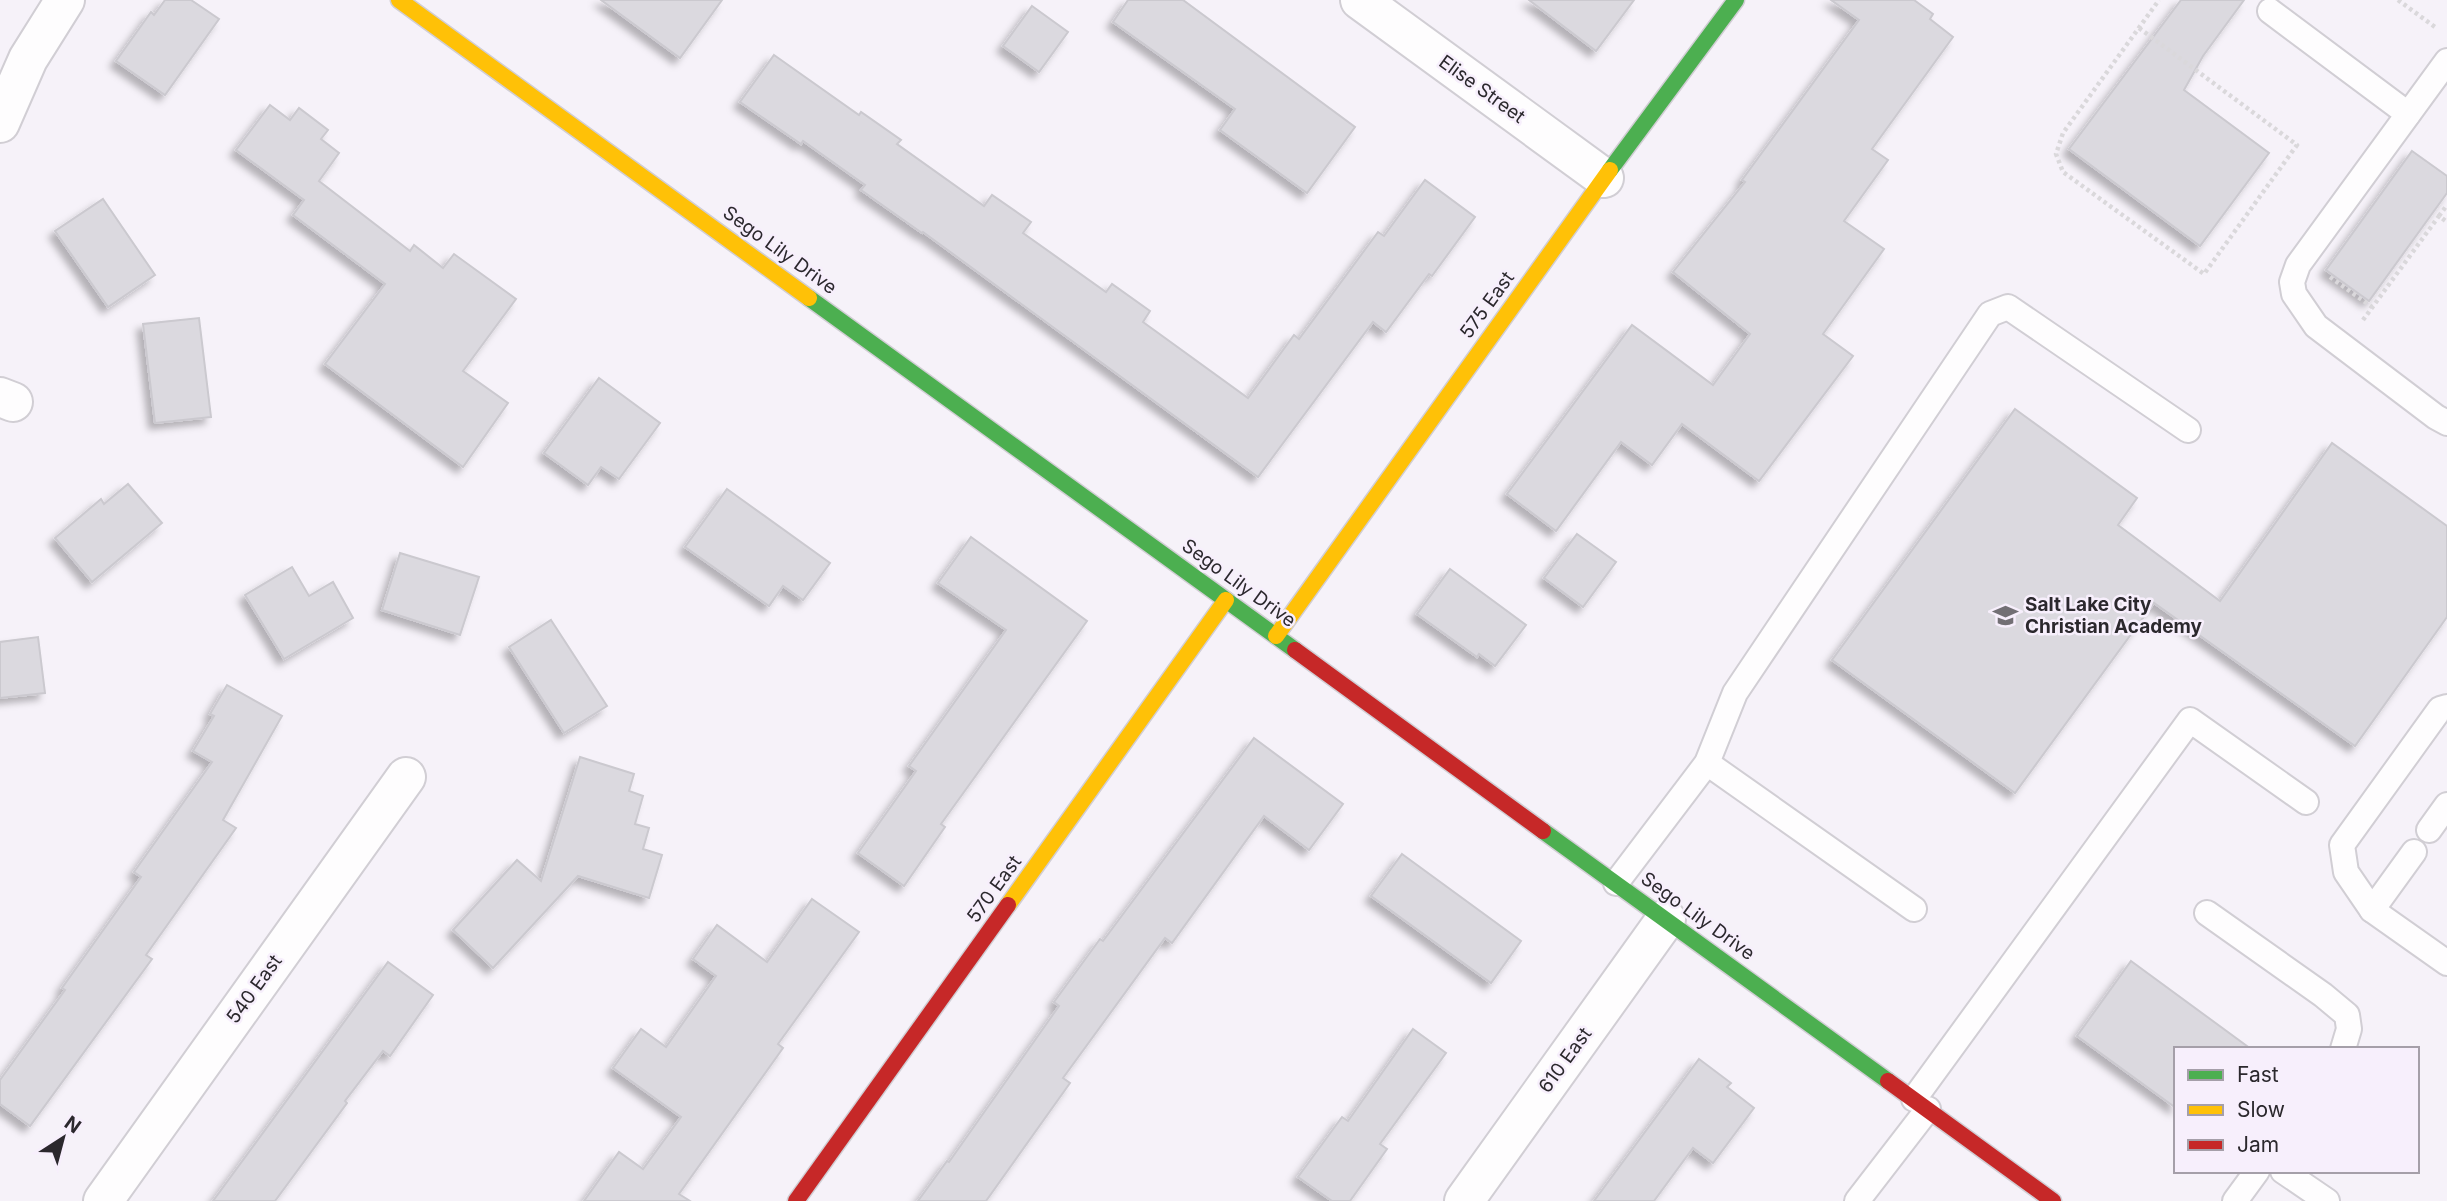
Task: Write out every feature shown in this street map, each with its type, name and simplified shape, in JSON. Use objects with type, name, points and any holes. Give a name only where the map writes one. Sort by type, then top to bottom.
[{"type":"main road","name":"Sego Lily Drive","points":[[399,0],[2053,1201]]},
{"type":"main road","name":"575 East","points":[[1276,636],[1735,0]]},
{"type":"main road","name":"570 East","points":[[796,1201],[1226,600]]},
{"type":"street","points":[[0,122],[29,59],[65,0]]},
{"type":"street","name":"Elise Street","points":[[1360,0],[1604,178]]},
{"type":"street","name":"540 East","points":[[103,1201],[406,777]]},
{"type":"street","name":"610 East","points":[[1464,1201],[1666,919]]},
{"type":"lane","points":[[2270,12],[2408,114]]},
{"type":"lane","points":[[2447,61],[2298,265],[2292,282],[2294,295],[2316,326],[2447,424]]},
{"type":"lane","points":[[1616,883],[1707,763],[1735,693],[1990,314],[2008,307],[2188,430]]},
{"type":"lane","points":[[2447,707],[2440,709],[2342,845],[2346,872],[2372,909],[2447,962]]},
{"type":"lane","points":[[1857,1201],[1921,1104],[2190,720],[2306,802]]},
{"type":"lane","points":[[1707,763],[1914,909]]},
{"type":"lane","points":[[2429,830],[2447,805]]},
{"type":"lane","points":[[2372,909],[2414,852]]},
{"type":"lane","points":[[2207,913],[2347,1015],[2349,1029],[2344,1047]]},
{"type":"lane","points":[[2235,1201],[2256,1173]]},
{"type":"lane","points":[[2286,1173],[2327,1201]]},
{"type":"path","points":[[2139,28],[2297,145],[2204,274],[2063,172],[2056,154],[2063,133],[2139,28],[2160,0]]},
{"type":"path","points":[[2398,0],[2435,27]]},
{"type":"path","points":[[2359,325],[2447,205]]},
{"type":"path","points":[[2439,216],[2447,222]]},
{"type":"path","points":[[2325,274],[2372,307]]},
{"type":"building","points":[[165,0],[191,0],[219,19],[165,95],[116,61],[151,12],[154,15]]},
{"type":"building","points":[[601,0],[722,0],[680,58]]},
{"type":"building","points":[[1128,0],[1183,0],[1355,127],[1307,193],[1220,130],[1235,109],[1113,22]]},
{"type":"building","points":[[1529,0],[1634,0],[1596,51]]},
{"type":"building","points":[[1831,0],[1914,0],[1933,14],[1930,19],[1953,37],[1872,149],[1888,160],[1844,221],[1884,249],[1823,334],[1853,356],[1759,481],[1682,424],[1652,465],[1621,442],[1556,531],[1507,494],[1632,325],[1713,385],[1750,334],[1673,272],[1745,182],[1742,180],[1859,20]]},
{"type":"building","points":[[2181,0],[2244,0],[2203,56],[2184,90],[2269,153],[2200,246],[2069,149]]},
{"type":"building","points":[[1032,6],[1068,32],[1039,72],[1003,46]]},
{"type":"building","points":[[774,55],[859,115],[861,112],[901,140],[897,144],[984,206],[992,195],[1031,222],[1023,233],[1106,292],[1112,284],[1150,311],[1143,322],[1248,398],[1294,335],[1299,339],[1378,232],[1384,236],[1425,180],[1475,217],[1432,276],[1429,274],[1386,332],[1373,322],[1258,477],[923,232],[861,190],[865,185],[803,141],[801,144],[740,102]]},
{"type":"building","points":[[270,105],[290,120],[299,108],[328,130],[321,139],[339,153],[319,181],[410,251],[414,245],[443,268],[454,254],[516,299],[463,371],[508,403],[463,467],[325,364],[385,284],[293,215],[304,200],[236,150]]},
{"type":"building","points":[[2412,151],[2447,176],[2447,193],[2369,301],[2326,270]]},
{"type":"building","points":[[103,199],[155,275],[108,307],[55,231]]},
{"type":"building","points":[[199,318],[211,417],[155,423],[143,324]]},
{"type":"building","points":[[599,378],[660,423],[619,479],[601,467],[588,485],[544,453]]},
{"type":"building","points":[[2015,409],[2137,498],[2118,525],[2220,601],[2332,443],[2447,526],[2447,617],[2355,746],[2154,603],[2015,793],[1832,660]]},
{"type":"building","points":[[128,484],[162,523],[92,582],[55,538],[101,499],[104,504]]},
{"type":"building","points":[[727,489],[830,563],[803,600],[783,586],[769,606],[685,547]]},
{"type":"building","points":[[1577,534],[1616,562],[1583,607],[1544,578]]},
{"type":"building","points":[[971,537],[1087,621],[941,824],[945,827],[904,886],[858,853],[916,771],[909,766],[1006,630],[938,583]]},
{"type":"building","points":[[400,553],[479,577],[460,635],[382,610]]},
{"type":"building","points":[[292,567],[309,596],[333,582],[353,618],[284,659],[245,595]]},
{"type":"building","points":[[1450,569],[1526,625],[1495,666],[1479,654],[1477,657],[1417,614]]},
{"type":"building","points":[[551,620],[607,706],[564,733],[509,647]]},
{"type":"building","points":[[38,637],[45,693],[0,698],[0,642]]},
{"type":"building","points":[[227,685],[282,716],[223,820],[236,828],[146,955],[152,959],[30,1126],[0,1104],[0,1080],[141,877],[134,872],[212,762],[193,751],[214,716],[210,714]]},
{"type":"building","points":[[1254,738],[1343,804],[1309,850],[1264,816],[1172,943],[1165,938],[1063,1078],[1070,1083],[986,1201],[918,1201],[947,1161],[949,1162],[1059,1006],[1054,1002],[1100,939],[1103,941]]},
{"type":"building","points":[[580,757],[634,774],[629,791],[643,796],[635,824],[649,828],[643,849],[662,855],[649,898],[578,876],[493,968],[453,930],[517,860],[541,881]]},
{"type":"building","points":[[1402,854],[1521,941],[1491,983],[1371,896]]},
{"type":"building","points":[[812,899],[859,932],[778,1044],[783,1048],[679,1194],[690,1201],[584,1201],[619,1152],[643,1169],[681,1117],[613,1068],[641,1029],[666,1047],[716,976],[693,959],[717,925],[767,962]]},
{"type":"building","points":[[2131,961],[2248,1047],[2174,1047],[2174,1107],[2077,1036]]},
{"type":"building","points":[[388,962],[433,995],[390,1056],[383,1051],[275,1201],[213,1201]]},
{"type":"building","points":[[1413,1029],[1446,1053],[1380,1144],[1387,1149],[1350,1201],[1332,1201],[1298,1177],[1342,1117],[1348,1121]]},
{"type":"building","points":[[1699,1059],[1731,1083],[1727,1087],[1754,1108],[1713,1163],[1693,1148],[1654,1201],[1594,1201]]},
{"type":"traffic: fast","points":[[1610,170],[1736,0]]},
{"type":"traffic: fast","points":[[809,298],[1295,650]]},
{"type":"traffic: fast","points":[[1543,831],[1888,1081]]},
{"type":"traffic: slow","points":[[399,0],[809,298]]},
{"type":"traffic: slow","points":[[1276,636],[1610,170]]},
{"type":"traffic: slow","points":[[1008,905],[1226,600]]},
{"type":"traffic: jam","points":[[1295,650],[1543,831]]},
{"type":"traffic: jam","points":[[796,1201],[1008,905]]},
{"type":"traffic: jam","points":[[1888,1081],[2053,1201]]},
{"type":"place","name":"Salt Lake City Christian Academy","points":[[2005,615]]}]
